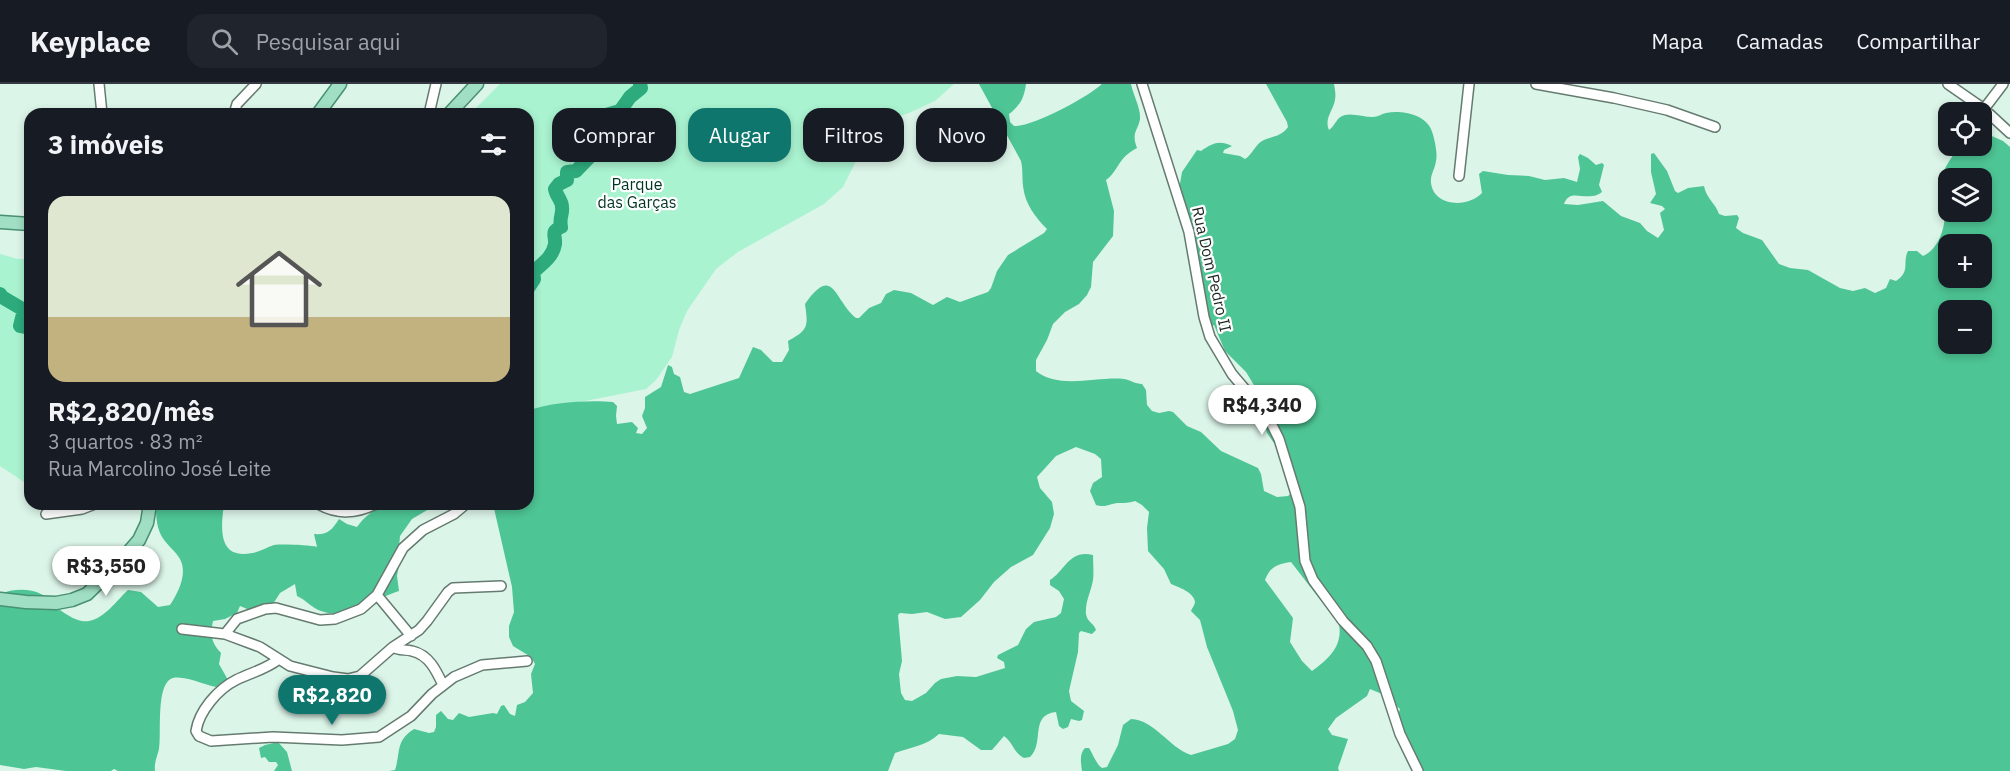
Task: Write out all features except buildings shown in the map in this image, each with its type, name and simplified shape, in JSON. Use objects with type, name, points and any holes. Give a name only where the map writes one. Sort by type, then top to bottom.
[{"type":"main road","points":[[455,108],[477,84]]},
{"type":"main road","points":[[323,108],[340,87]]},
{"type":"main road","points":[[331,108],[340,87]]},
{"type":"main road","points":[[0,222],[24,224]]},
{"type":"main road","points":[[2,596],[26,602],[56,603],[87,594],[139,540],[147,524],[149,510]]},
{"type":"street","points":[[99,84],[101,108]]},
{"type":"street","points":[[236,108],[256,84]]},
{"type":"street","points":[[430,108],[436,84]]},
{"type":"street","name":"Rua Dom Pedro II","points":[[1142,84],[1189,232],[1204,317],[1210,337],[1232,374],[1267,415],[1279,439],[1300,507],[1305,561],[1309,571],[1327,600],[1367,646],[1376,661],[1400,734],[1418,771]]},
{"type":"street","points":[[1459,176],[1469,84]]},
{"type":"street","points":[[1536,84],[1666,110],[1715,127]]},
{"type":"street","points":[[1948,84],[1974,102]]},
{"type":"street","points":[[1989,102],[2003,84]]},
{"type":"street","points":[[1992,116],[2010,133]]},
{"type":"street","points":[[46,514],[75,510]]},
{"type":"street","points":[[333,510],[338,512],[355,510]]},
{"type":"street","points":[[225,634],[237,619],[260,610],[276,608],[320,621],[335,619],[361,609],[377,595],[403,548],[423,530],[459,510]]},
{"type":"street","points":[[182,629],[225,634],[260,647],[290,666],[348,679],[360,676],[393,647],[411,636],[427,621],[453,588],[501,586]]},
{"type":"street","points":[[377,595],[411,636]]},
{"type":"street","points":[[393,647],[397,650],[412,651],[429,660],[443,685]]},
{"type":"street","points":[[279,659],[265,669],[237,680],[219,693],[200,717],[196,731],[199,736],[211,741],[273,737],[342,740],[379,737],[411,716],[454,677],[482,665],[527,661]]},
{"type":"green space","name":"Parque das Garças","points":[[500,84],[954,84],[935,101],[904,115],[904,108],[803,108],[803,162],[855,162],[843,187],[824,204],[738,252],[716,269],[687,311],[672,357],[656,380],[646,389],[580,402],[534,416],[534,108],[476,108]]},
{"type":"green space","points":[[979,84],[1026,84],[1021,101],[1009,114],[1010,122],[1014,126],[1034,122],[1060,110],[1102,84],[1131,84],[1140,115],[1135,135],[1137,148],[1122,160],[1114,173],[1106,180],[1114,211],[1113,236],[1093,262],[1091,287],[1087,295],[1053,324],[1036,360],[1036,371],[1056,380],[1124,379],[1142,384],[1146,390],[1147,405],[1152,411],[1173,412],[1187,426],[1201,432],[1221,451],[1258,468],[1264,491],[1277,497],[1288,496],[1291,493],[1278,449],[1267,433],[1257,390],[1246,372],[1225,351],[1214,325],[1210,331],[1203,325],[1198,314],[1178,195],[1182,172],[1197,150],[1201,151],[1213,144],[1223,143],[1232,146],[1223,153],[1245,159],[1260,143],[1279,135],[1288,127],[1266,84],[1334,84],[1335,98],[1328,118],[1329,130],[1340,117],[1348,115],[1376,117],[1398,112],[1412,114],[1423,120],[1431,129],[1436,149],[1436,161],[1431,180],[1433,191],[1438,197],[1452,203],[1469,201],[1482,193],[1479,174],[1483,171],[1545,180],[1564,178],[1577,182],[1580,154],[1596,165],[1602,163],[1604,165],[1599,185],[1602,192],[1593,196],[1572,196],[1564,204],[1578,205],[1603,201],[1621,216],[1640,223],[1658,238],[1664,230],[1660,213],[1665,209],[1650,203],[1656,194],[1651,172],[1651,154],[1654,153],[1667,171],[1675,191],[1678,193],[1688,188],[1704,186],[1719,214],[1737,215],[1739,218],[1736,228],[1762,240],[1779,264],[1808,270],[1840,288],[1853,291],[1865,288],[1875,293],[1886,288],[1890,279],[1896,281],[1901,277],[1905,270],[1908,251],[1917,251],[1923,256],[1929,253],[1938,240],[1938,288],[1992,288],[1992,234],[1942,234],[1944,222],[1992,222],[1992,168],[1945,168],[1953,156],[1992,156],[1992,136],[2003,141],[2010,147],[2010,771],[1422,771],[1390,720],[1398,715],[1400,709],[1382,694],[1370,689],[1367,696],[1336,718],[1328,729],[1332,735],[1348,739],[1339,771],[1082,771],[1081,756],[1085,748],[1089,748],[1102,768],[1107,767],[1118,745],[1123,725],[1131,719],[1147,724],[1175,746],[1191,755],[1228,744],[1235,739],[1238,730],[1233,711],[1207,647],[1200,620],[1191,611],[1195,603],[1194,598],[1185,590],[1171,584],[1164,569],[1148,551],[1149,512],[1135,501],[1105,506],[1096,505],[1090,491],[1093,483],[1102,477],[1101,459],[1095,454],[1076,447],[1056,456],[1037,477],[1040,488],[1052,502],[1054,514],[1050,528],[1033,555],[1011,567],[961,617],[945,619],[927,612],[898,615],[902,661],[899,674],[901,693],[905,700],[912,701],[926,693],[941,679],[957,676],[976,677],[1005,668],[1004,662],[997,658],[998,655],[1018,645],[1026,629],[1034,622],[1056,617],[1061,613],[1064,599],[1059,591],[1050,585],[1050,580],[1078,555],[1093,555],[1093,580],[1086,614],[1096,630],[1092,634],[1081,631],[1079,633],[1078,652],[1069,691],[1071,701],[1084,711],[1082,720],[1071,719],[1068,727],[1063,729],[1059,726],[1056,712],[1048,714],[1040,724],[1037,744],[1030,757],[1020,756],[1004,736],[992,750],[981,750],[963,737],[939,734],[924,744],[895,753],[888,771],[389,771],[395,770],[401,742],[408,733],[414,729],[434,732],[436,715],[441,711],[448,719],[453,720],[459,713],[469,717],[497,714],[504,705],[510,714],[515,716],[517,705],[525,702],[533,693],[531,674],[535,664],[531,657],[513,646],[509,637],[509,626],[514,612],[512,587],[494,510],[534,510],[534,409],[570,402],[613,402],[617,406],[617,424],[632,422],[638,428],[636,433],[642,434],[647,428],[642,416],[645,397],[661,387],[668,365],[672,367],[674,374],[680,377],[684,392],[690,394],[739,378],[753,347],[761,350],[773,362],[782,362],[789,350],[788,341],[800,334],[806,327],[805,304],[822,286],[833,289],[856,318],[859,318],[869,308],[881,303],[886,294],[894,290],[911,293],[933,305],[947,297],[960,302],[988,292],[997,271],[1008,255],[1047,229],[1028,204],[1023,186],[1021,161],[1007,135],[1007,108],[992,108]],"holes":[[[1291,562],[1339,624],[1337,645],[1324,662],[1312,671],[1302,661],[1290,642],[1293,618],[1265,580],[1272,569]]]},
{"type":"green space","points":[[0,254],[24,259],[24,482],[0,466]]},
{"type":"green space","points":[[156,510],[223,510],[224,540],[232,552],[241,554],[274,545],[317,547],[314,534],[329,531],[339,519],[357,527],[377,510],[427,510],[412,519],[400,536],[397,576],[399,591],[351,611],[331,613],[318,610],[297,596],[295,584],[280,593],[273,604],[252,611],[240,606],[237,613],[225,619],[213,621],[212,638],[221,653],[219,664],[228,680],[222,688],[184,678],[173,678],[167,682],[161,699],[160,742],[155,771],[118,771],[114,769],[111,771],[66,771],[36,767],[24,769],[0,765],[0,594],[20,590],[36,592],[67,615],[84,621],[100,616],[128,590],[141,592],[158,607],[170,605],[181,583],[183,571],[180,559],[164,540],[157,522]]},
{"type":"green space","points":[[278,742],[287,752],[292,771],[274,771],[278,765],[276,762],[269,762],[265,757],[261,758],[259,748]]},
{"type":"waterway","points":[[534,271],[552,253],[555,232],[561,227],[562,205],[555,189],[567,180],[567,172],[576,171],[602,144],[599,117],[620,111],[630,97],[641,88],[640,84]]},
{"type":"waterway","points":[[0,294],[24,310]]},
{"type":"waterway","points":[[24,310],[20,326],[24,327]]}]
